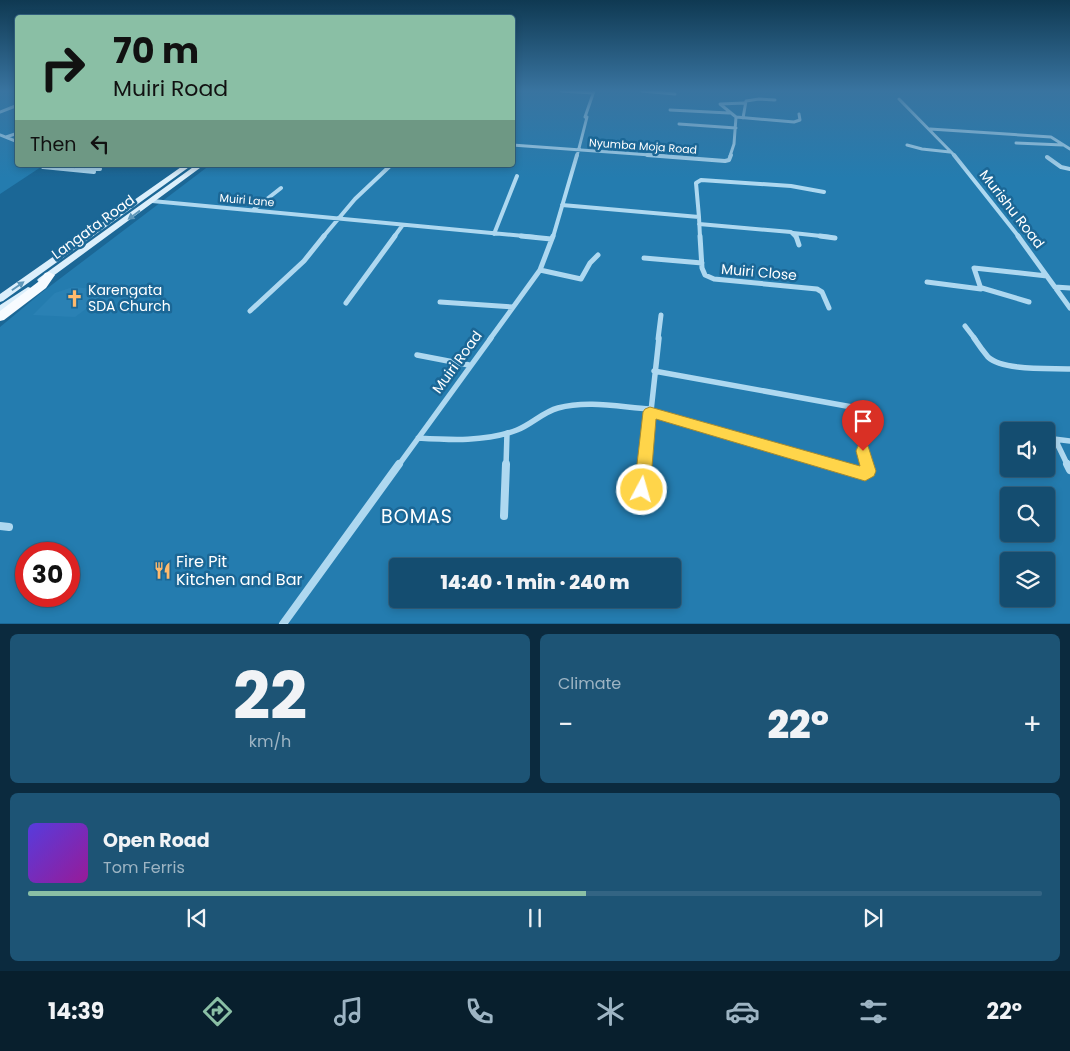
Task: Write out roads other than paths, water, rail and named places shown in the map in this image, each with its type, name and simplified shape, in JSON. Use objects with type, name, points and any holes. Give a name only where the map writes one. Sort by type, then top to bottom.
[{"type":"main road","name":"Langata Road","points":[[0,299],[186,167]]},
{"type":"main road","name":"Langata Road","points":[[0,310],[198,167]]},
{"type":"main road","points":[[0,317],[42,285],[49,275]]},
{"type":"street","name":"Muiri Road","points":[[283,624],[540,270],[562,205],[586,120]]},
{"type":"street","name":"Nyumba Moja Road","points":[[515,145],[725,161],[729,160],[732,152],[736,120]]},
{"type":"street","points":[[770,120],[794,122],[800,120]]},
{"type":"street","name":"Murishu Road","points":[[921,120],[997,205],[1070,308]]},
{"type":"street","points":[[679,124],[736,128]]},
{"type":"street","points":[[930,129],[1051,137],[1070,149]]},
{"type":"street","points":[[0,135],[15,141]]},
{"type":"street","points":[[7,138],[15,135]]},
{"type":"street","points":[[1016,142],[1064,145]]},
{"type":"street","points":[[907,145],[922,149],[950,152]]},
{"type":"street","points":[[1047,157],[1061,167],[1069,169]]},
{"type":"street","points":[[43,167],[94,172]]},
{"type":"street","points":[[83,167],[100,169]]},
{"type":"street","points":[[250,311],[304,261],[355,199],[389,167]]},
{"type":"street","points":[[494,234],[517,176]]},
{"type":"street","name":"Muiri Close","points":[[824,192],[791,186],[705,180],[697,182],[698,217],[702,263],[705,275],[714,279],[817,289],[822,292],[829,308]]},
{"type":"street","points":[[253,210],[281,188]]},
{"type":"street","name":"Muiri Lane","points":[[152,201],[551,240]]},
{"type":"street","points":[[562,205],[698,217]]},
{"type":"street","points":[[699,224],[836,238]]},
{"type":"street","points":[[346,303],[402,226]]},
{"type":"street","points":[[793,233],[799,244]]},
{"type":"street","points":[[540,270],[578,279],[581,278],[590,262],[598,255]]},
{"type":"street","points":[[644,258],[702,263]]},
{"type":"street","points":[[982,288],[974,268],[1047,276]]},
{"type":"street","points":[[927,282],[977,289],[982,288],[1029,302]]},
{"type":"street","points":[[1054,286],[1070,288]]},
{"type":"street","points":[[440,302],[513,307]]},
{"type":"street","points":[[640,507],[661,315]]},
{"type":"street","points":[[965,326],[988,358],[993,361],[1070,369]]},
{"type":"street","points":[[416,356],[470,365]]},
{"type":"street","points":[[654,371],[874,411]]},
{"type":"street","points":[[418,438],[476,437],[507,433],[519,429],[548,412],[569,406],[650,411],[865,474],[868,469],[858,432]]},
{"type":"street","points":[[504,516],[507,433]]},
{"type":"street","points":[[1055,439],[1070,441]]},
{"type":"street","points":[[1055,439],[1070,470]]},
{"type":"street","points":[[0,526],[9,527]]},
{"type":"place","name":"Karengata SDA Church","points":[[74,298]]},
{"type":"place","name":"Fire Pit Kitchen and Bar","points":[[162,570]]},
{"type":"district","name":"BOMAS","points":[[417,516]]}]
